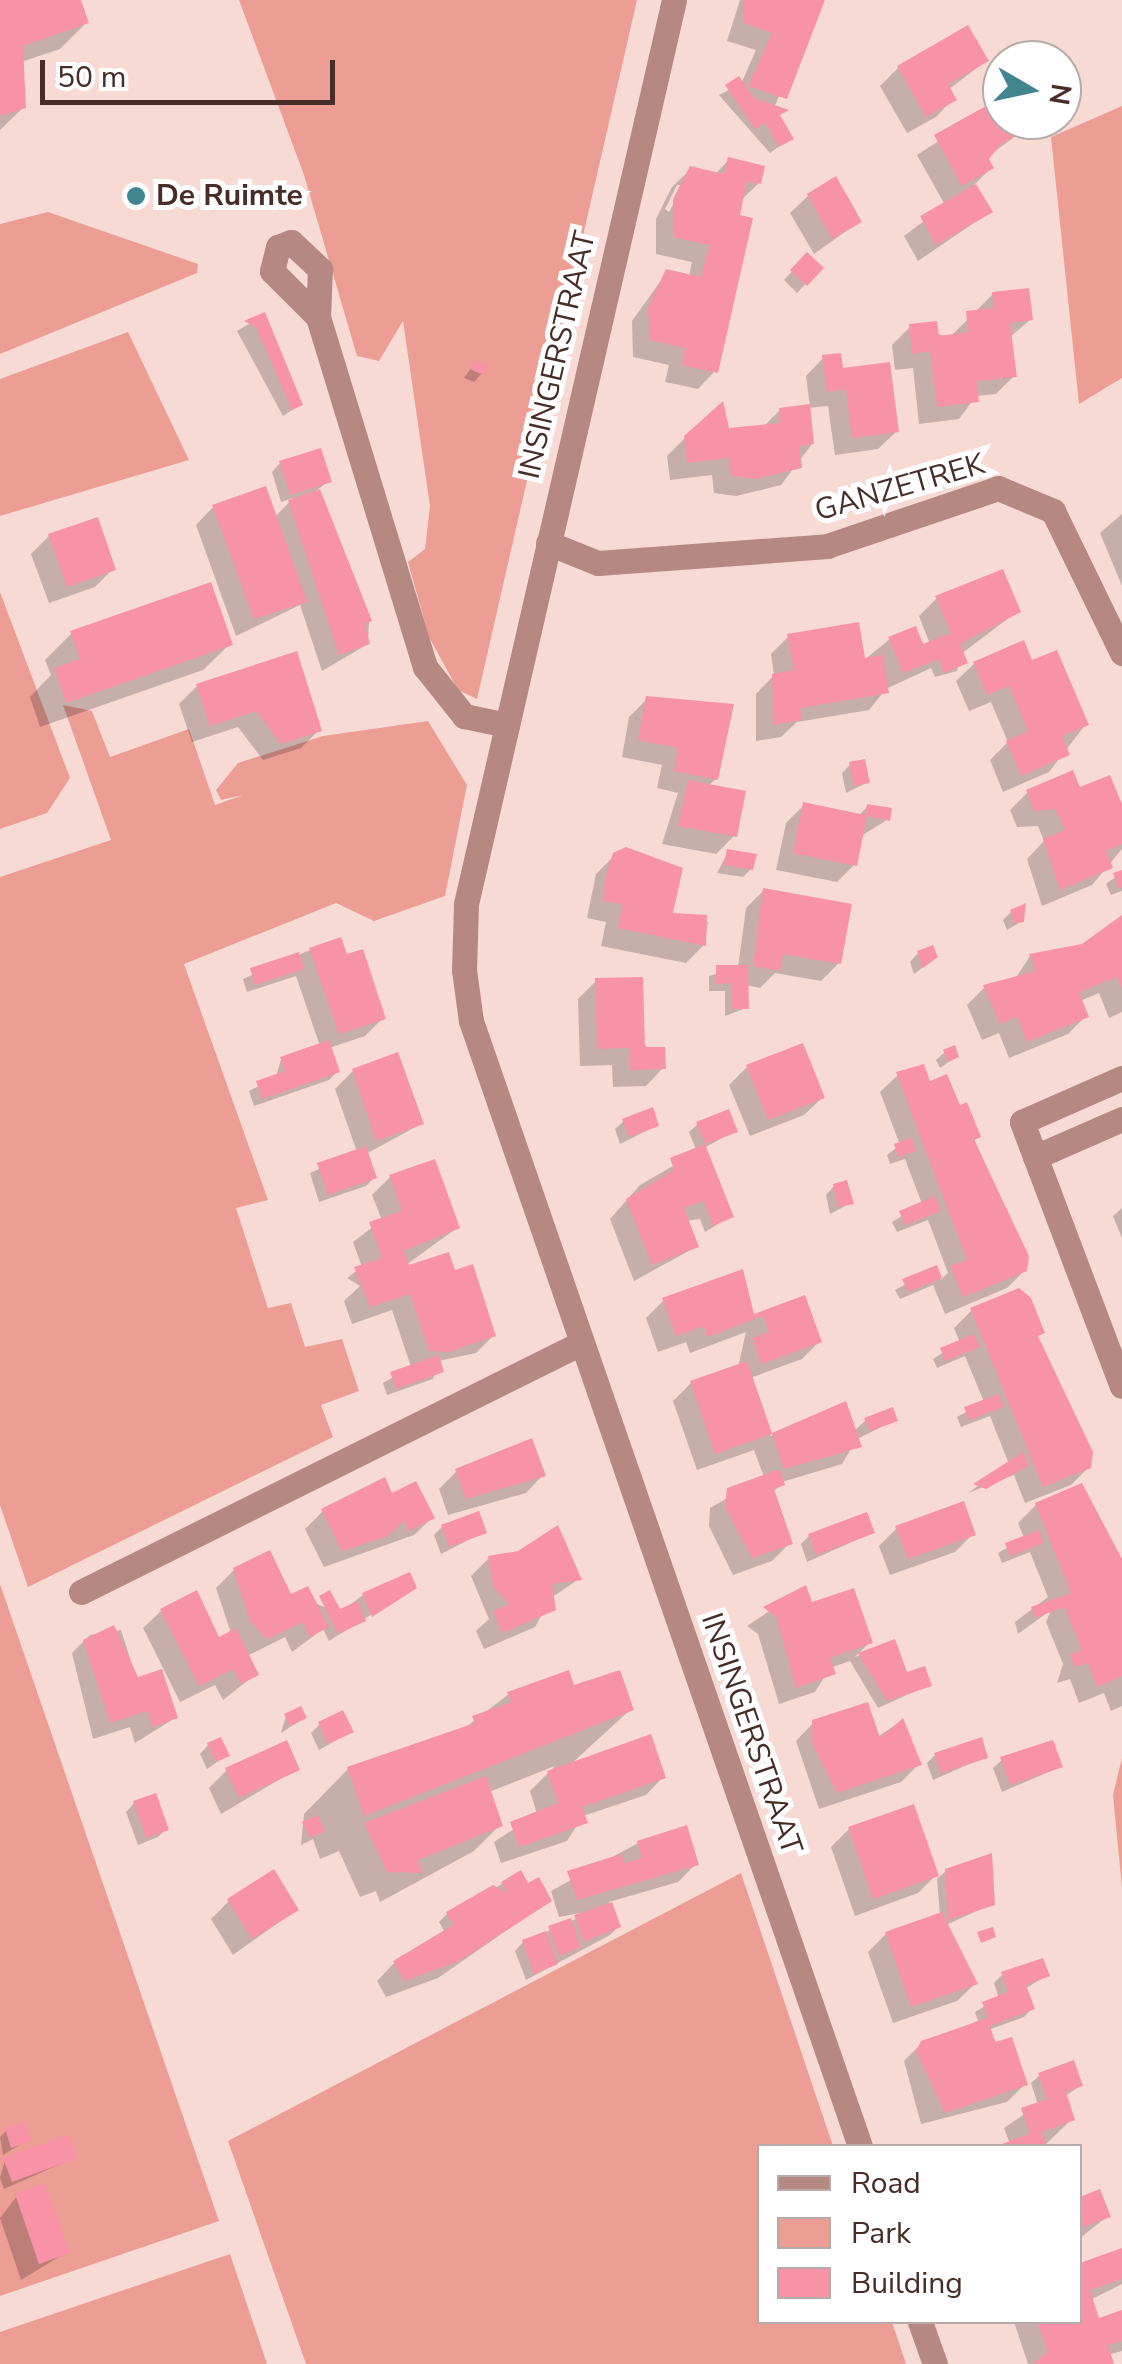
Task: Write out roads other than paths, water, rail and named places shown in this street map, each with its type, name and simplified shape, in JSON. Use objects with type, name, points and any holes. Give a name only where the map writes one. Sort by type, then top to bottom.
[{"type":"street","name":"INSINGERSTRAAT","points":[[674,0],[466,904],[464,970],[471,1022],[859,2144]]},
{"type":"street","points":[[318,317],[425,667],[464,716],[507,725]]},
{"type":"street","name":"GANZETREK","points":[[548,543],[598,563],[826,546],[998,488],[1053,510],[1122,653]]},
{"type":"street","points":[[1122,1078],[1022,1122],[1122,1386]]},
{"type":"street","points":[[1035,1157],[1122,1119]]},
{"type":"street","points":[[81,1592],[580,1343]]},
{"type":"street","points":[[921,2324],[935,2364]]},
{"type":"place","name":"De Ruimte","points":[[136,196]]}]
